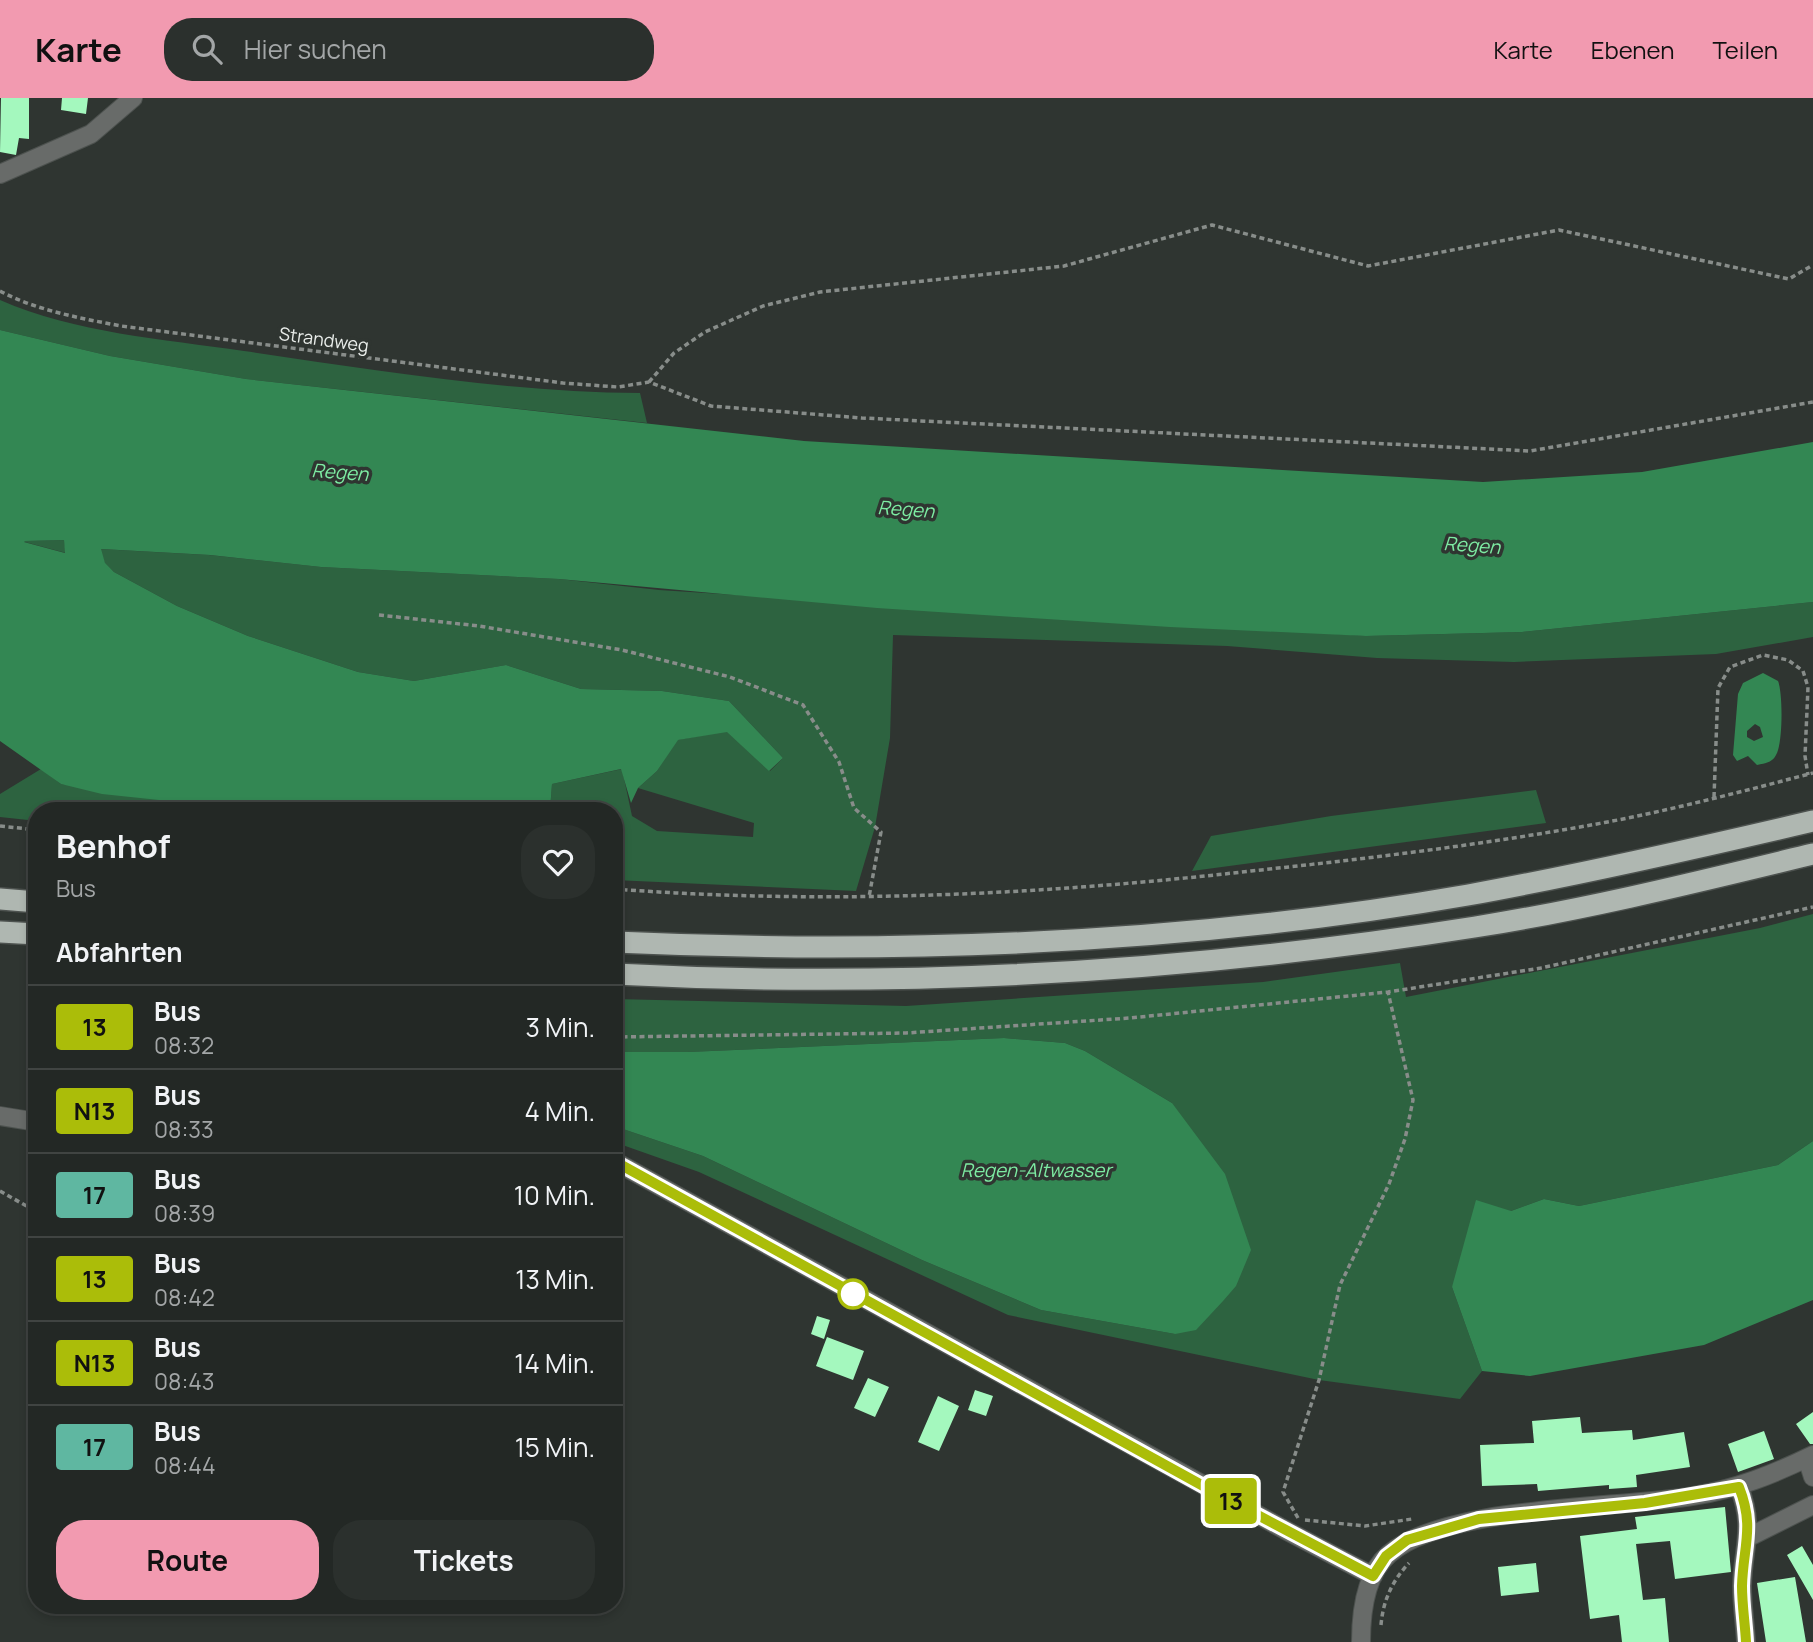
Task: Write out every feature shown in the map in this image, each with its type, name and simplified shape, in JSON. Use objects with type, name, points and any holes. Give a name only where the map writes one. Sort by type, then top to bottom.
[{"type":"highway","points":[[623,942],[863,947],[982,945],[1170,933],[1303,919],[1465,895],[1637,863],[1813,821]]},
{"type":"highway","points":[[623,974],[837,981],[1171,966],[1476,927],[1630,898],[1813,854]]},
{"type":"highway","points":[[0,899],[28,901]]},
{"type":"highway","points":[[0,932],[28,934]]},
{"type":"street","points":[[0,174],[91,134],[133,98]]},
{"type":"street","points":[[0,1116],[28,1121]]},
{"type":"street","points":[[623,1166],[1216,1493],[1373,1576]]},
{"type":"street","points":[[1361,1642],[1361,1612],[1373,1576],[1386,1556],[1407,1540],[1491,1518],[1645,1503],[1739,1487],[1810,1456],[1813,1477]]},
{"type":"street","points":[[1739,1487],[1748,1510],[1749,1536],[1742,1584],[1746,1642]]},
{"type":"street","points":[[1749,1536],[1813,1505]]},
{"type":"path","points":[[1813,265],[1789,279],[1559,230],[1368,266],[1212,225],[1064,265],[820,292],[763,306],[705,332],[674,353],[649,382],[710,405],[785,412],[1530,452],[1813,402]]},
{"type":"path","name":"Strandweg","points":[[0,291],[17,300],[58,313],[121,326],[562,383],[618,387],[649,382]]},
{"type":"path","points":[[379,615],[479,626],[622,650],[730,677],[803,705],[839,762],[854,808],[881,832],[869,897]]},
{"type":"path","points":[[623,889],[869,897],[1153,882],[1335,862],[1555,831],[1714,797],[1811,774],[1805,756],[1808,687],[1803,671],[1788,660],[1763,655],[1730,667],[1718,688],[1714,797]]},
{"type":"path","points":[[0,826],[28,829]]},
{"type":"path","points":[[623,1037],[906,1033],[1130,1018],[1388,992],[1541,968],[1813,907]]},
{"type":"path","points":[[1299,1519],[1283,1492],[1319,1380],[1340,1286],[1389,1184],[1405,1139],[1413,1100],[1388,992]]},
{"type":"path","points":[[0,1191],[28,1207]]},
{"type":"shaded area","points":[[0,300],[59,320],[151,338],[441,379],[540,389],[640,393],[647,423],[246,379],[110,356],[0,330]]},
{"type":"shaded area","points":[[64,540],[66,553],[21,541]]},
{"type":"shaded area","points":[[100,549],[209,555],[321,567],[559,579],[659,590],[1366,636],[1522,632],[1813,602],[1813,637],[1716,654],[1514,662],[1377,658],[1227,646],[893,635],[890,738],[875,827],[856,891],[623,880],[623,802],[551,802],[552,784],[622,769],[632,816],[657,831],[753,837],[754,823],[638,788],[657,771],[677,740],[727,731],[770,771],[783,758],[729,701],[662,691],[581,689],[506,665],[414,681],[358,672],[248,636],[177,606],[114,572],[105,564]]},
{"type":"shaded area","points":[[41,769],[61,784],[195,802],[28,802],[28,820],[0,817],[0,794]]},
{"type":"shaded area","points":[[1536,790],[1546,823],[1192,871],[1211,836],[1331,816]]},
{"type":"shaded area","points":[[1813,914],[1813,1141],[1778,1165],[1579,1206],[1544,1199],[1511,1211],[1452,1287],[1482,1371],[1460,1399],[1319,1380],[1008,1315],[699,1172],[623,1145],[623,1129],[703,1156],[922,1260],[1041,1310],[1175,1334],[1172,1103],[1085,1051],[1065,1043],[1004,1038],[688,1052],[623,1052],[623,999],[906,1006],[1263,982],[1400,963],[1406,997],[1760,928]]},
{"type":"water","name":"Regen","points":[[0,330],[110,356],[246,379],[804,441],[1483,482],[1642,472],[1813,442],[1813,602],[1522,632],[1366,636],[1170,627],[877,608],[559,579],[321,567],[210,555],[101,549],[105,563],[114,572],[177,606],[248,636],[358,672],[414,681],[506,665],[581,689],[662,691],[729,701],[783,758],[769,771],[727,732],[678,740],[657,771],[638,788],[631,803],[621,769],[552,784],[551,802],[178,802],[102,794],[61,784],[0,741]],"holes":[[[64,540],[65,553],[24,542]]]},
{"type":"water","points":[[1763,673],[1778,681],[1780,687],[1782,718],[1778,749],[1772,760],[1757,765],[1748,756],[1737,761],[1733,755],[1738,694],[1743,683]],"holes":[[[1755,724],[1760,727],[1763,737],[1754,741],[1747,737],[1747,731]]]},
{"type":"water","name":"Regen-Altwasser","points":[[1004,1038],[1065,1043],[1085,1051],[1172,1103],[1225,1174],[1251,1250],[1236,1286],[1196,1330],[1175,1334],[1041,1310],[922,1260],[703,1156],[623,1129],[623,1052],[688,1052]]},
{"type":"water","points":[[1813,1141],[1813,1300],[1704,1345],[1530,1376],[1482,1371],[1452,1287],[1476,1200],[1511,1211],[1544,1199],[1579,1206],[1778,1165]]},
{"type":"building","points":[[1,98],[29,98],[29,139],[19,138],[16,155],[0,152]]},
{"type":"building","points":[[62,98],[88,98],[86,114],[61,110]]},
{"type":"building","points":[[817,1316],[830,1320],[824,1339],[811,1334]]},
{"type":"building","points":[[827,1337],[864,1351],[853,1380],[816,1366]]},
{"type":"building","points":[[868,1378],[889,1387],[875,1417],[854,1408]]},
{"type":"building","points":[[975,1390],[993,1396],[986,1416],[968,1410]]},
{"type":"building","points":[[938,1396],[959,1406],[939,1451],[918,1442]]},
{"type":"building","points":[[1813,1412],[1813,1444],[1810,1444],[1796,1424]]},
{"type":"building","points":[[1580,1417],[1582,1433],[1632,1430],[1633,1440],[1684,1432],[1690,1467],[1636,1475],[1637,1487],[1609,1489],[1609,1485],[1538,1491],[1537,1484],[1482,1486],[1480,1445],[1534,1443],[1532,1421]]},
{"type":"building","points":[[1764,1431],[1774,1459],[1738,1472],[1728,1444]]},
{"type":"building","points":[[1725,1507],[1731,1572],[1675,1579],[1670,1541],[1636,1544],[1643,1600],[1665,1598],[1669,1642],[1622,1642],[1619,1615],[1590,1619],[1580,1536],[1637,1529],[1635,1517]]},
{"type":"building","points":[[1802,1546],[1813,1565],[1813,1600],[1787,1555]]},
{"type":"building","points":[[1536,1563],[1539,1592],[1501,1596],[1498,1567]]},
{"type":"building","points":[[1795,1577],[1806,1642],[1766,1642],[1757,1583]]},
{"type":"bus line","name":"13","points":[[623,1166],[1216,1493],[1373,1576],[1386,1556],[1407,1540],[1479,1519],[1645,1503],[1739,1487],[1748,1510],[1749,1536],[1742,1584],[1746,1642]]}]
